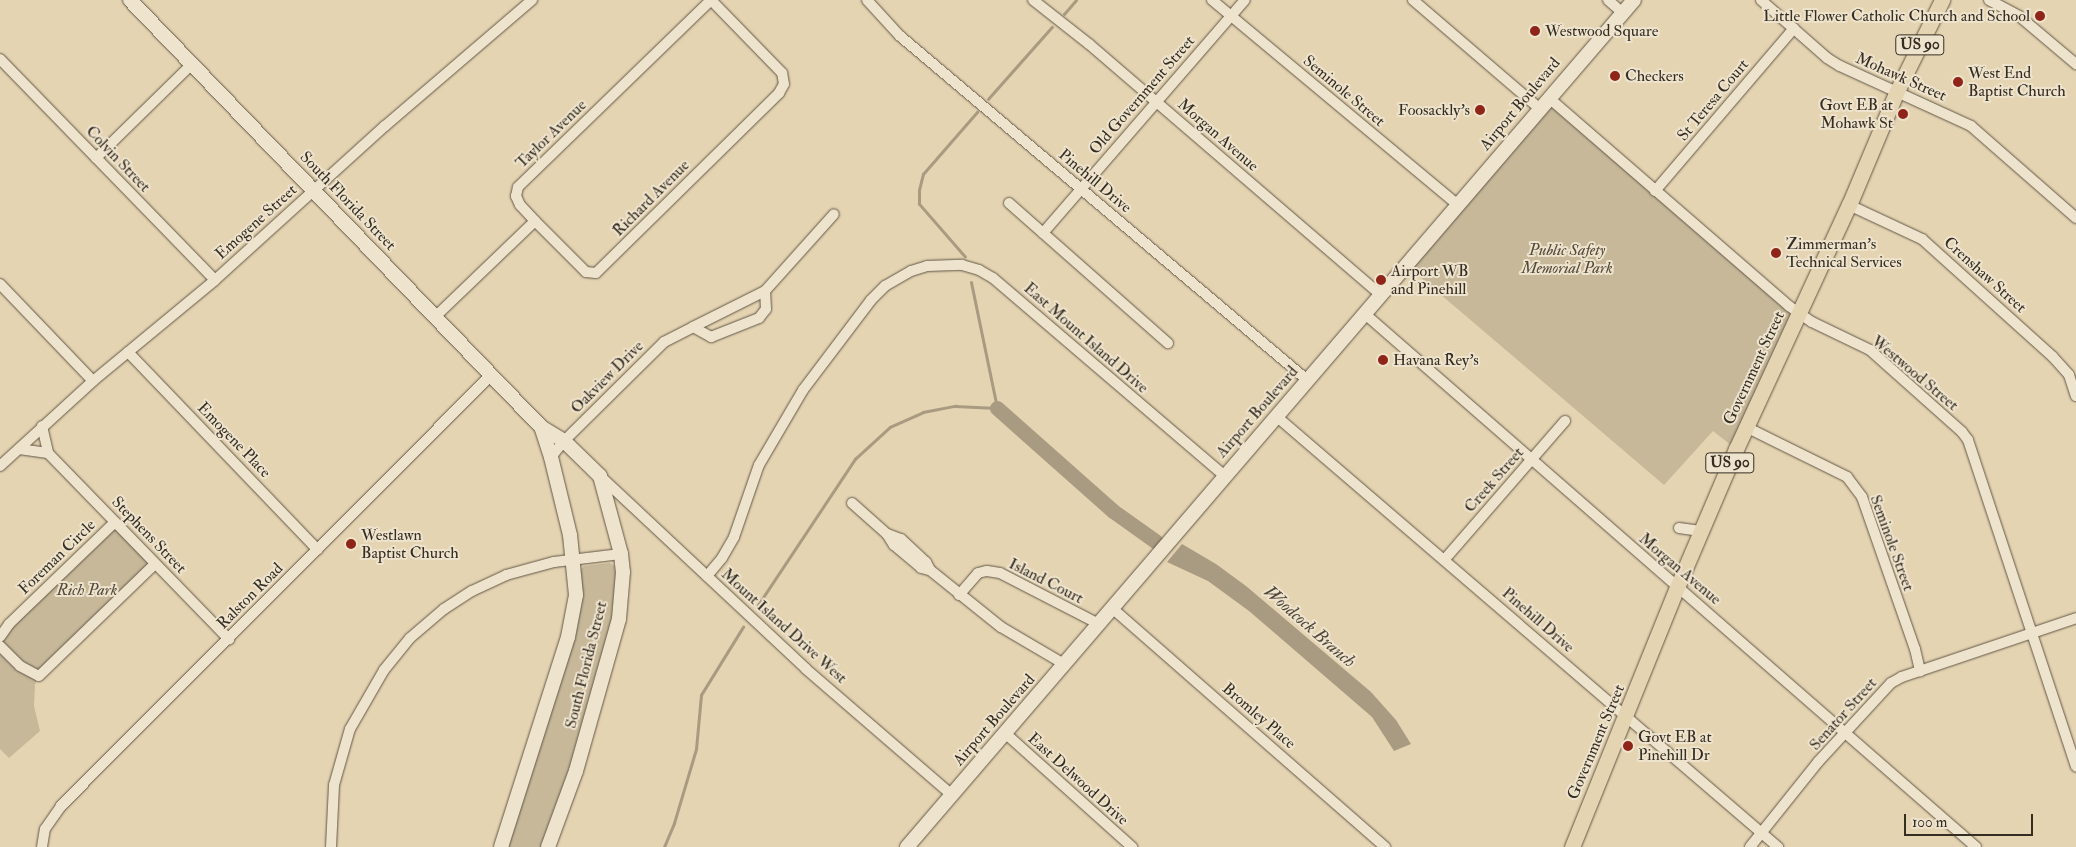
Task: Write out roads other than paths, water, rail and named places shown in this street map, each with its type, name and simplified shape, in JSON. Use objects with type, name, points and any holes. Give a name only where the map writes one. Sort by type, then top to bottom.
[{"type":"main road","name":"Government Street","points":[[1573,843],[1626,717],[1700,531],[1849,205],[1897,91],[1942,0]]},
{"type":"street","name":"South Florida Street","points":[[130,0],[541,427],[564,442],[600,476],[621,554],[623,581],[619,619],[571,785],[548,847]]},
{"type":"street","name":"Emogene Street","points":[[0,466],[93,380],[215,280],[314,190],[532,0]]},
{"type":"street","name":"Richard Avenue","points":[[534,220],[586,272],[596,273],[779,93],[784,84],[782,73],[711,0]]},
{"type":"street","name":"Taylor Avenue","points":[[534,220],[520,205],[516,196],[518,187],[711,0]]},
{"type":"street","name":"Pinehill Drive","points":[[867,0],[900,36],[1307,380]]},
{"type":"street","name":"Morgan Avenue","points":[[1033,0],[1156,102],[1381,295]]},
{"type":"street","name":"Seminole Street","points":[[1212,0],[1458,205]]},
{"type":"street","name":"Old Government Street","points":[[1043,233],[1080,188],[1245,0]]},
{"type":"street","name":"Westwood Street","points":[[1413,0],[1655,191],[1799,313],[1812,322],[1870,350],[1965,436],[2076,767]]},
{"type":"street","points":[[1608,0],[1623,13]]},
{"type":"street","name":"Airport Boulevard","points":[[907,847],[1634,0]]},
{"type":"street","name":"Mohawk Street","points":[[1761,0],[1827,58],[1971,126],[2076,218]]},
{"type":"street","points":[[1989,0],[2019,16],[2076,64]]},
{"type":"street","name":"St Teresa Court","points":[[1655,191],[1794,28]]},
{"type":"street","name":"Colvin Street","points":[[0,59],[215,280]]},
{"type":"street","points":[[96,158],[192,64]]},
{"type":"street","points":[[1009,203],[1168,343]]},
{"type":"street","name":"Crenshaw Street","points":[[1849,205],[1922,239],[2053,357],[2069,375],[2076,396]]},
{"type":"street","name":"Oakview Drive","points":[[551,458],[564,442],[652,351],[664,342],[766,291],[834,214]]},
{"type":"street","points":[[436,316],[534,220]]},
{"type":"street","name":"East Mount Island Drive","points":[[707,576],[722,558],[734,537],[760,465],[803,390],[871,300],[885,286],[911,271],[934,265],[953,264],[973,268],[993,278],[1225,476]]},
{"type":"street","points":[[0,284],[93,380]]},
{"type":"street","points":[[693,327],[712,337],[759,318],[766,309],[766,291]]},
{"type":"street","name":"Morgan Avenue","points":[[1365,314],[1531,461],[1646,560],[1678,585],[1776,675],[1976,847]]},
{"type":"street","name":"Emogene Place","points":[[128,352],[318,550]]},
{"type":"street","name":"Ralston Road","points":[[42,847],[45,829],[61,806],[492,374]]},
{"type":"street","name":"Pinehill Drive","points":[[1276,416],[1445,559],[1778,847]]},
{"type":"street","name":"Creek Street","points":[[1445,559],[1566,421]]},
{"type":"street","points":[[19,449],[48,453],[42,426]]},
{"type":"street","name":"South Florida Street","points":[[501,847],[568,637],[576,594],[574,559],[551,458],[541,427]]},
{"type":"street","name":"Seminole Street","points":[[1746,427],[1847,477],[1862,497],[1915,648],[1920,671]]},
{"type":"street","name":"Stephens Street","points":[[48,453],[228,638]]},
{"type":"street","name":"Mount Island Drive West","points":[[600,476],[806,669],[952,794]]},
{"type":"street","points":[[852,503],[887,534],[894,546],[921,568],[930,570],[1001,627],[1064,664]]},
{"type":"street","name":"Foreman Circle","points":[[0,637],[9,624],[116,522]]},
{"type":"street","points":[[1679,528],[1700,531]]},
{"type":"street","points":[[331,847],[334,785],[350,729],[384,670],[410,638],[437,614],[472,591],[506,575],[528,568],[574,559],[621,554]]},
{"type":"street","points":[[0,646],[20,666],[39,676],[155,564]]},
{"type":"street","name":"Island Court","points":[[959,595],[978,573],[987,571],[1000,572],[1099,624]]},
{"type":"street","name":"Bromley Place","points":[[1112,608],[1385,847]]},
{"type":"street","name":"Senator Street","points":[[1750,847],[1845,733],[1890,683],[2076,618]]},
{"type":"street","name":"East Delwood Drive","points":[[1004,734],[1132,847]]},
{"type":"waterway","points":[[1064,14],[1076,0]]},
{"type":"waterway","points":[[988,99],[1052,27]]},
{"type":"waterway","points":[[965,257],[919,204],[919,190],[923,174],[977,112]]},
{"type":"waterway","points":[[756,608],[855,459],[890,427],[923,412],[955,406],[997,408],[971,283]]},
{"type":"waterway","name":"Woodcock Branch","points":[[997,408],[1113,511],[1155,541]]},
{"type":"waterway","points":[[664,847],[674,823],[696,749],[701,695],[743,627]]},
{"type":"place","name":"Little Flower Catholic Church and School","points":[[2040,16]]},
{"type":"place","name":"Westwood Square","points":[[1535,31]]},
{"type":"place","name":"Checkers","points":[[1615,76]]},
{"type":"place","name":"West End Baptist Church","points":[[1958,82]]},
{"type":"place","name":"Foosackly's","points":[[1480,110]]},
{"type":"place","name":"Govt EB at Mohawk St","points":[[1903,114]]},
{"type":"place","name":"Zimmerman's Technical Services","points":[[1776,253]]},
{"type":"place","name":"Airport WB and Pinehill","points":[[1381,280]]},
{"type":"place","name":"Havana Rey's","points":[[1383,360]]},
{"type":"place","name":"Westlawn Baptist Church","points":[[351,544]]},
{"type":"place","name":"Govt EB at Pinehill Dr","points":[[1628,746]]},
{"type":"park label","name":"Public Safety Memorial Park","points":[[1567,259]]},
{"type":"park label","name":"Rich Park","points":[[87,590]]}]
